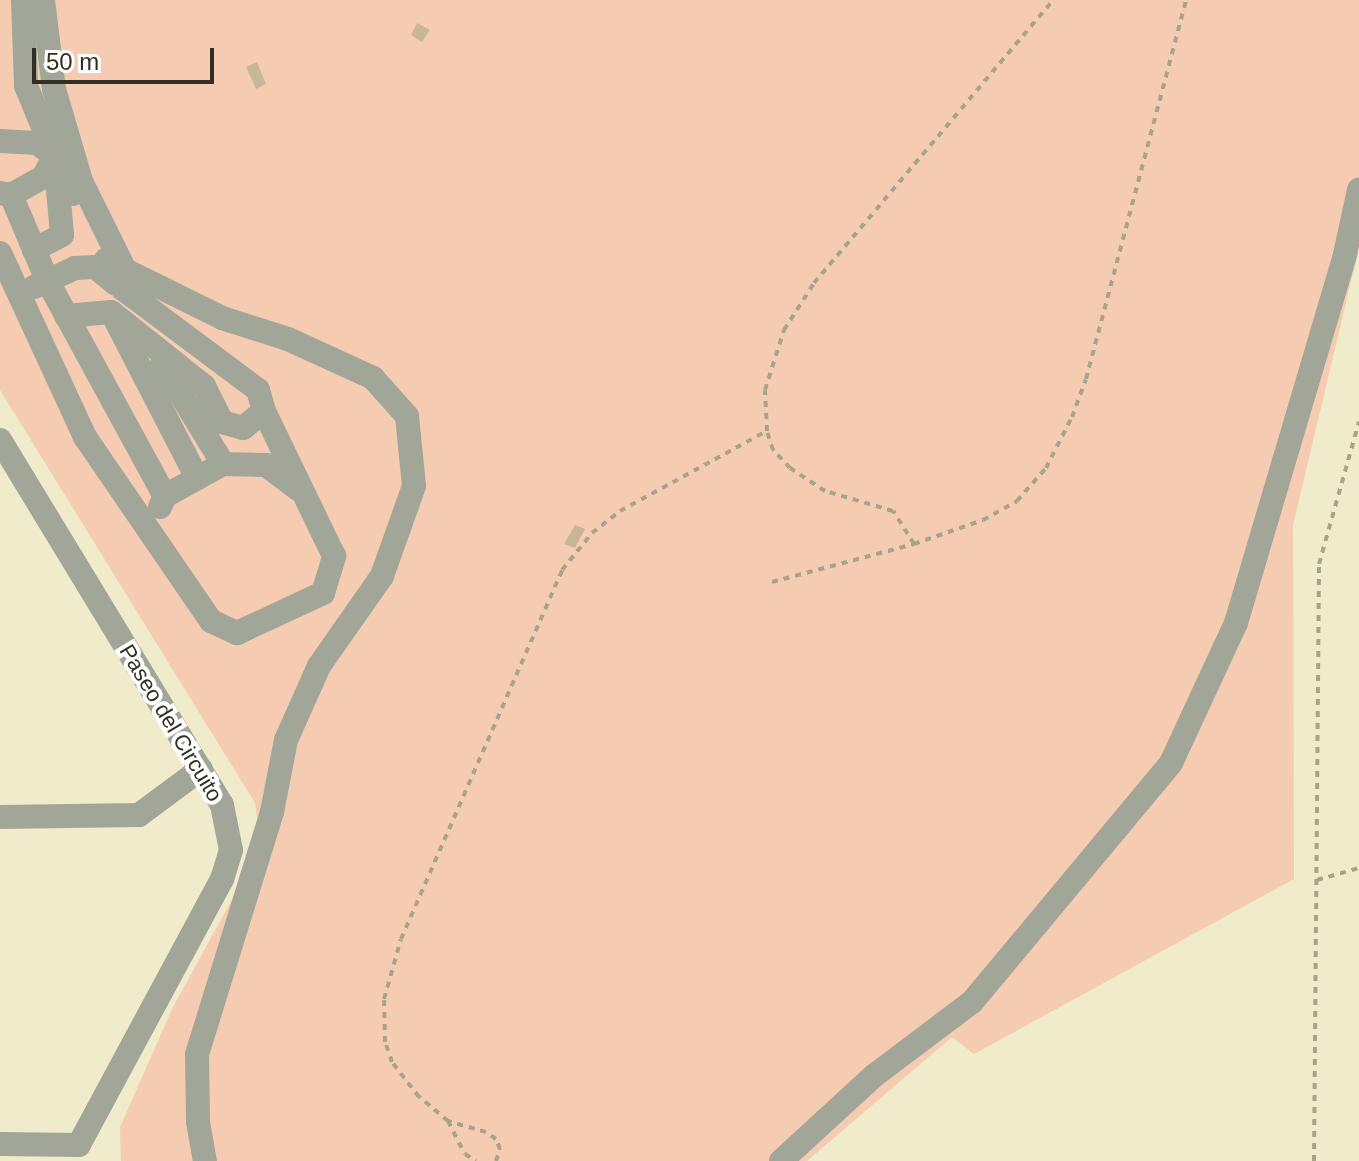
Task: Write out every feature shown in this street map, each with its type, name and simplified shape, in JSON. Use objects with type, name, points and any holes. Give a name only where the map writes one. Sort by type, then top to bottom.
[{"type":"street","points":[[23,0],[26,86],[96,244],[123,289]]},
{"type":"street","points":[[43,0],[54,89],[81,181],[125,270],[222,318],[288,339],[373,378],[407,416],[414,486],[382,576],[319,666],[286,740],[272,812],[197,1055],[198,1122],[205,1161]]},
{"type":"street","points":[[0,141],[37,143],[55,156],[62,235],[34,250]]},
{"type":"street","points":[[55,156],[43,177],[5,194],[66,316],[165,496]]},
{"type":"street","points":[[781,1161],[875,1075],[972,1002],[1171,763],[1236,623],[1340,268],[1359,190]]},
{"type":"street","points":[[0,253],[19,295],[85,437],[211,621],[237,633],[323,593],[334,556],[264,411],[258,390],[95,267],[75,268],[19,295]]},
{"type":"street","points":[[66,316],[111,312],[204,386],[222,422],[243,428],[264,411]]},
{"type":"street","points":[[111,312],[197,478]]},
{"type":"street","points":[[145,339],[181,390],[223,464]]},
{"type":"street","name":"Paseo del Circuito","points":[[0,440],[222,805],[231,850],[222,879],[84,1153]]},
{"type":"street","points":[[149,531],[165,496],[223,464],[266,465],[304,494]]},
{"type":"street","points":[[0,817],[139,815],[201,769]]},
{"type":"street","points":[[0,1144],[84,1153]]},
{"type":"path","points":[[914,544],[893,511],[825,491],[807,482],[773,450],[767,431],[765,390],[772,361],[784,330],[814,283],[1053,0]]},
{"type":"path","points":[[772,582],[914,544],[983,520],[1017,501],[1046,468],[1072,417],[1086,379],[1186,0]]},
{"type":"path","points":[[1314,1161],[1319,564],[1359,422]]},
{"type":"path","points":[[476,1161],[465,1154],[448,1121],[419,1097],[392,1062],[385,1042],[386,988],[411,913],[562,570],[592,533],[620,511],[767,431]]},
{"type":"path","points":[[1317,880],[1359,868]]},
{"type":"path","points":[[448,1121],[486,1132],[496,1139],[500,1149],[496,1161]]},
{"type":"shaded area","points":[[0,0],[1359,0],[1359,248],[1293,525],[1294,879],[974,1054],[952,1037],[807,1161],[121,1161],[120,1127],[173,1007],[252,863],[259,830],[255,803],[0,390]]},
{"type":"building","points":[[417,23],[430,30],[422,42],[411,35]]},
{"type":"building","points":[[257,62],[266,84],[256,89],[246,67]]},
{"type":"building","points":[[575,525],[585,529],[575,548],[564,544]]}]
